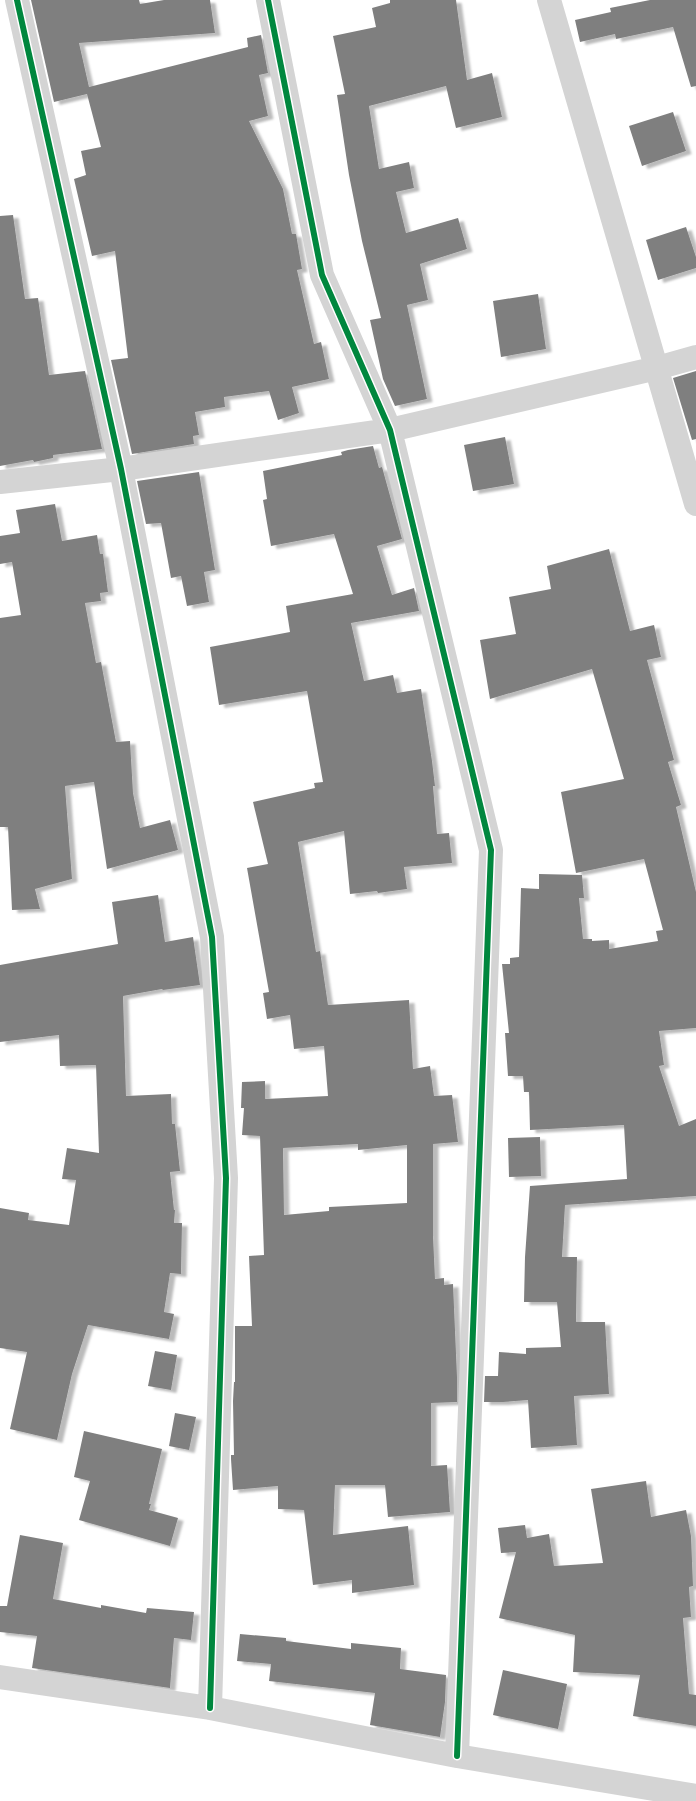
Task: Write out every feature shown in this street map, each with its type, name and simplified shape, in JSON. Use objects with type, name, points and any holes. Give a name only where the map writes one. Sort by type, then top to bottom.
[{"type":"street","points":[[18,0],[121,469],[212,937],[226,1178],[210,1708]]},
{"type":"street","points":[[268,0],[322,275],[390,430],[491,850],[457,1756]]},
{"type":"street","points":[[549,0],[696,504]]},
{"type":"street","points":[[0,482],[121,469],[390,430],[657,368],[696,357]]},
{"type":"street","points":[[0,1677],[210,1708],[457,1756],[696,1796]]},
{"type":"building","points":[[31,0],[139,0],[140,4],[164,0],[210,0],[215,33],[79,43],[89,87],[248,47],[247,38],[261,35],[268,73],[259,75],[268,116],[249,121],[283,189],[292,234],[296,234],[302,269],[297,270],[314,344],[321,342],[329,379],[292,387],[299,413],[278,420],[269,391],[224,397],[225,407],[195,412],[199,435],[193,436],[194,444],[132,454],[111,360],[128,358],[115,251],[92,256],[74,179],[86,175],[81,151],[101,147],[87,94],[54,102]]},
{"type":"building","points":[[390,0],[456,0],[467,80],[492,73],[502,117],[456,128],[446,86],[369,106],[379,169],[409,162],[414,188],[396,192],[406,233],[458,218],[467,249],[420,264],[428,300],[407,305],[427,399],[395,406],[383,379],[370,320],[381,318],[362,241],[349,175],[337,95],[345,94],[333,36],[376,27],[372,8],[390,3]]},
{"type":"building","points":[[650,0],[696,0],[696,86],[691,87],[673,27],[616,39],[615,34],[580,42],[575,20],[611,12],[610,8]]},
{"type":"building","points":[[673,112],[686,151],[642,166],[629,126]]},
{"type":"building","points":[[13,215],[25,299],[38,298],[49,375],[85,371],[102,449],[53,455],[53,458],[34,462],[33,460],[0,466],[0,216]]},
{"type":"building","points":[[686,227],[696,257],[696,268],[658,280],[646,240]]},
{"type":"building","points":[[538,294],[546,349],[501,357],[493,301]]},
{"type":"building","points":[[696,371],[696,439],[692,440],[673,378]]},
{"type":"building","points":[[505,437],[514,484],[473,491],[464,445]]},
{"type":"building","points":[[373,446],[379,468],[382,467],[402,539],[377,546],[392,595],[414,588],[419,611],[351,623],[364,681],[393,675],[397,693],[421,689],[435,786],[433,786],[437,834],[449,833],[452,863],[404,867],[407,889],[350,894],[344,831],[298,842],[316,952],[320,951],[328,1005],[409,1000],[413,1069],[430,1066],[434,1096],[452,1095],[458,1142],[433,1144],[435,1279],[444,1278],[444,1285],[453,1284],[457,1402],[431,1403],[431,1466],[447,1465],[450,1512],[388,1517],[385,1485],[335,1485],[333,1535],[408,1526],[414,1585],[352,1593],[352,1580],[313,1585],[304,1510],[278,1509],[278,1486],[233,1490],[231,1455],[234,1455],[235,1326],[252,1326],[249,1256],[264,1255],[260,1136],[242,1135],[244,1108],[241,1108],[242,1082],[265,1081],[265,1099],[328,1096],[324,1046],[294,1049],[290,1015],[267,1019],[263,993],[269,992],[247,868],[268,864],[253,802],[315,788],[314,783],[323,782],[307,691],[219,705],[210,647],[290,632],[286,606],[353,594],[334,534],[271,546],[263,500],[267,499],[263,471],[342,455],[341,452]],"holes":[[[358,1144],[358,1150],[407,1145],[407,1203],[329,1207],[329,1211],[284,1215],[283,1148]]]},
{"type":"building","points":[[199,472],[215,570],[204,572],[209,602],[187,606],[181,576],[171,578],[161,523],[146,524],[137,481]]},
{"type":"building","points":[[55,504],[62,541],[97,535],[100,554],[103,554],[108,592],[100,593],[101,601],[85,603],[96,663],[101,662],[116,742],[130,741],[133,793],[140,828],[170,820],[178,850],[107,869],[94,782],[65,786],[72,879],[35,889],[40,909],[12,910],[8,827],[0,827],[0,618],[21,615],[12,562],[0,564],[0,536],[20,533],[16,510]]},
{"type":"building","points":[[609,549],[630,631],[654,625],[661,657],[647,660],[674,760],[668,762],[681,805],[676,807],[696,892],[696,1028],[659,1031],[664,1065],[659,1066],[679,1126],[696,1119],[696,1196],[565,1205],[562,1257],[577,1257],[576,1322],[605,1322],[609,1394],[574,1396],[577,1445],[531,1448],[528,1400],[484,1402],[485,1376],[498,1376],[499,1352],[526,1354],[526,1348],[561,1347],[557,1302],[524,1302],[530,1186],[627,1179],[624,1125],[530,1130],[529,1092],[524,1092],[523,1076],[508,1076],[505,1033],[509,1033],[502,964],[510,964],[510,958],[519,957],[521,888],[539,889],[539,874],[582,875],[584,898],[579,898],[583,939],[592,939],[592,941],[609,940],[609,949],[658,941],[656,931],[663,930],[644,859],[576,873],[561,792],[624,779],[592,669],[490,699],[480,640],[516,634],[509,597],[551,589],[547,566]]},
{"type":"building","points":[[158,895],[165,942],[193,937],[200,985],[123,996],[126,1096],[171,1094],[172,1124],[175,1124],[180,1171],[170,1172],[175,1210],[174,1223],[182,1223],[181,1274],[170,1273],[164,1312],[174,1314],[169,1339],[88,1325],[72,1374],[57,1440],[10,1429],[27,1352],[0,1348],[0,1208],[29,1213],[28,1220],[69,1225],[76,1180],[62,1179],[67,1148],[99,1153],[96,1065],[60,1066],[59,1035],[0,1042],[0,965],[118,944],[112,902]]},
{"type":"building","points":[[540,1137],[541,1176],[509,1177],[508,1138]]},
{"type":"building","points":[[155,1351],[177,1355],[171,1390],[148,1386]]},
{"type":"building","points":[[175,1413],[196,1417],[189,1450],[169,1446]]},
{"type":"building","points":[[84,1431],[162,1449],[149,1510],[178,1518],[170,1546],[79,1520],[90,1481],[74,1477]]},
{"type":"building","points":[[646,1481],[651,1517],[686,1510],[691,1536],[693,1586],[689,1587],[691,1617],[683,1618],[689,1694],[696,1695],[696,1726],[633,1716],[640,1675],[573,1672],[575,1635],[499,1618],[516,1552],[501,1553],[498,1528],[525,1525],[527,1538],[549,1534],[554,1566],[603,1563],[591,1489]]},
{"type":"building","points":[[20,1535],[63,1543],[53,1599],[101,1608],[101,1605],[146,1613],[147,1608],[194,1612],[191,1640],[174,1638],[170,1688],[32,1668],[37,1636],[0,1632],[0,1606],[7,1606]]},
{"type":"building","points":[[240,1634],[286,1638],[286,1641],[351,1649],[351,1643],[401,1648],[400,1669],[446,1675],[445,1702],[440,1737],[370,1725],[375,1693],[269,1681],[271,1664],[237,1661]]},
{"type":"building","points":[[503,1670],[567,1684],[558,1729],[493,1715]]},
{"type":"cycle path","points":[[17,0],[121,469],[212,937],[226,1178],[210,1708]]},
{"type":"cycle path","points":[[268,0],[322,275],[390,430],[491,850],[457,1756]]}]
